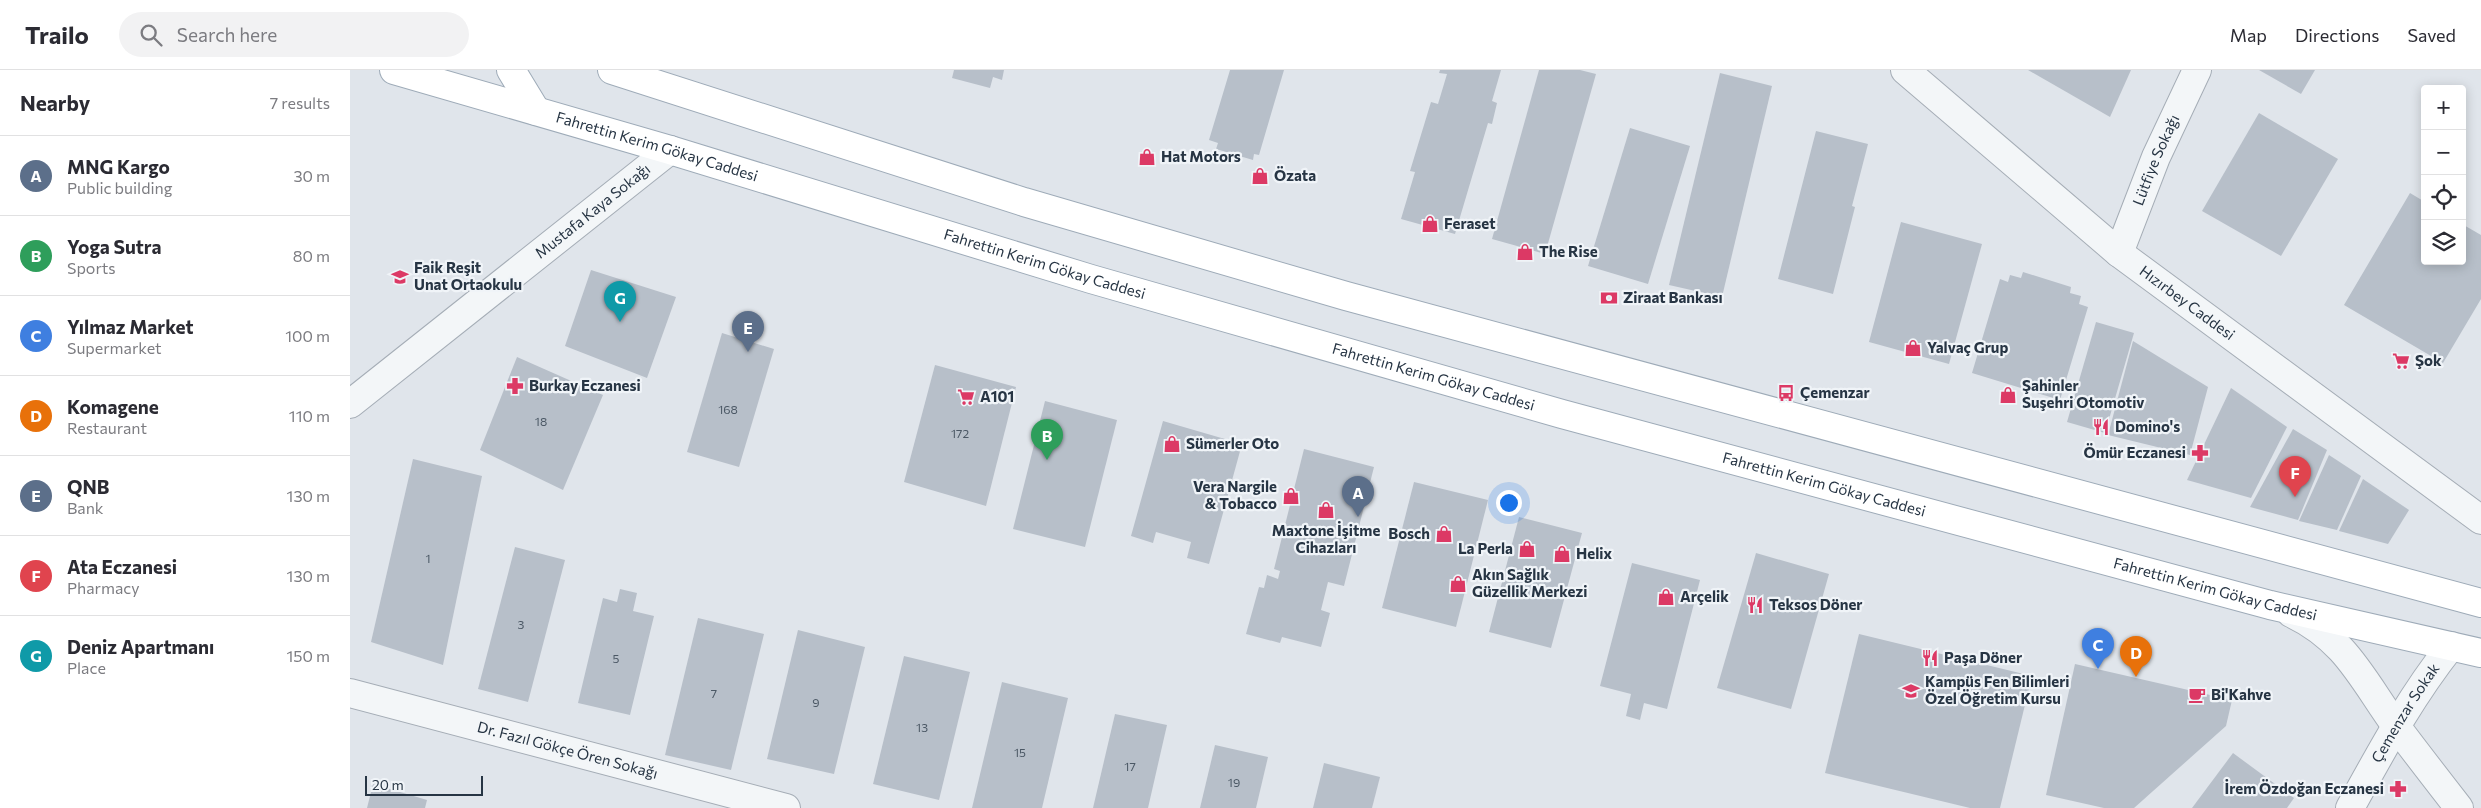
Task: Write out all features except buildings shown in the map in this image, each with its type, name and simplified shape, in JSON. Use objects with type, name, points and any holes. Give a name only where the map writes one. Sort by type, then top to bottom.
[{"type":"main road","name":"Fahrettin Kerim Gökay Caddesi","points":[[394,70],[670,150],[1091,279],[1411,372],[2270,605],[2481,653]]},
{"type":"main road","points":[[511,70],[536,111]]},
{"type":"main road","points":[[612,70],[1024,202],[1346,296],[2481,603]]},
{"type":"street","name":"Hızırbey Caddesi","points":[[1905,70],[2119,253],[2481,520]]},
{"type":"street","name":"Lütfiye Sokağı","points":[[2119,253],[2156,157],[2197,70]]},
{"type":"street","name":"Mustafa Kaya Sokağı","points":[[350,404],[670,150]]},
{"type":"street","points":[[2270,605],[2316,626],[2334,640],[2396,726],[2459,808]]},
{"type":"street","name":"Çemenzar Sokak","points":[[2350,808],[2426,676],[2451,646]]},
{"type":"street","name":"Dr. Fazıl Gökçe Ören Sokağı","points":[[350,693],[786,808]]},
{"type":"place","name":"Hat Motors","points":[[1147,157]]},
{"type":"place","name":"Özata","points":[[1260,176]]},
{"type":"place","name":"Feraset","points":[[1430,224]]},
{"type":"place","name":"The Rise","points":[[1525,252]]},
{"type":"place","name":"Faik Reşit Unat Ortaokulu","points":[[400,277]]},
{"type":"place","name":"Ziraat Bankası","points":[[1609,298]]},
{"type":"place","name":"Deniz Apartmanı","points":[[620,322]]},
{"type":"place","name":"Yalvaç Grup","points":[[1913,348]]},
{"type":"place","name":"QNB","points":[[748,352]]},
{"type":"place","name":"Şok","points":[[2401,361]]},
{"type":"place","name":"Burkay Eczanesi","points":[[515,386]]},
{"type":"place","name":"Çemenzar","points":[[1786,393]]},
{"type":"place","name":"Şahinler Suşehri Otomotiv","points":[[2008,395]]},
{"type":"place","name":"A101","points":[[966,397]]},
{"type":"place","name":"Domino's","points":[[2101,427]]},
{"type":"place","name":"Sümerler Oto","points":[[1172,444]]},
{"type":"place","name":"Ömür Eczanesi","points":[[2200,453]]},
{"type":"place","name":"Yoga Sutra","points":[[1047,460]]},
{"type":"place","name":"Vera Nargile & Tobacco","points":[[1291,496]]},
{"type":"place","name":"Ata Eczanesi","points":[[2295,497]]},
{"type":"place","name":"Maxtone İşitme Cihazları","points":[[1326,510]]},
{"type":"place","name":"MNG Kargo","points":[[1358,517]]},
{"type":"place","name":"Bosch","points":[[1444,534]]},
{"type":"place","name":"La Perla","points":[[1527,549]]},
{"type":"place","name":"Helix","points":[[1562,554]]},
{"type":"place","name":"Akın Sağlık Güzellik Merkezi","points":[[1458,584]]},
{"type":"place","name":"Arçelik","points":[[1666,597]]},
{"type":"place","name":"Teksos Döner","points":[[1755,605]]},
{"type":"place","name":"Paşa Döner","points":[[1930,658]]},
{"type":"place","name":"Yılmaz Market","points":[[2098,669]]},
{"type":"place","name":"Komagene","points":[[2136,677]]},
{"type":"place","name":"Kampüs Fen Bilimleri Özel Öğretim Kursu","points":[[1911,691]]},
{"type":"place","name":"Bi'Kahve","points":[[2197,695]]},
{"type":"place","name":"İrem Özdoğan Eczanesi","points":[[2398,789]]}]
